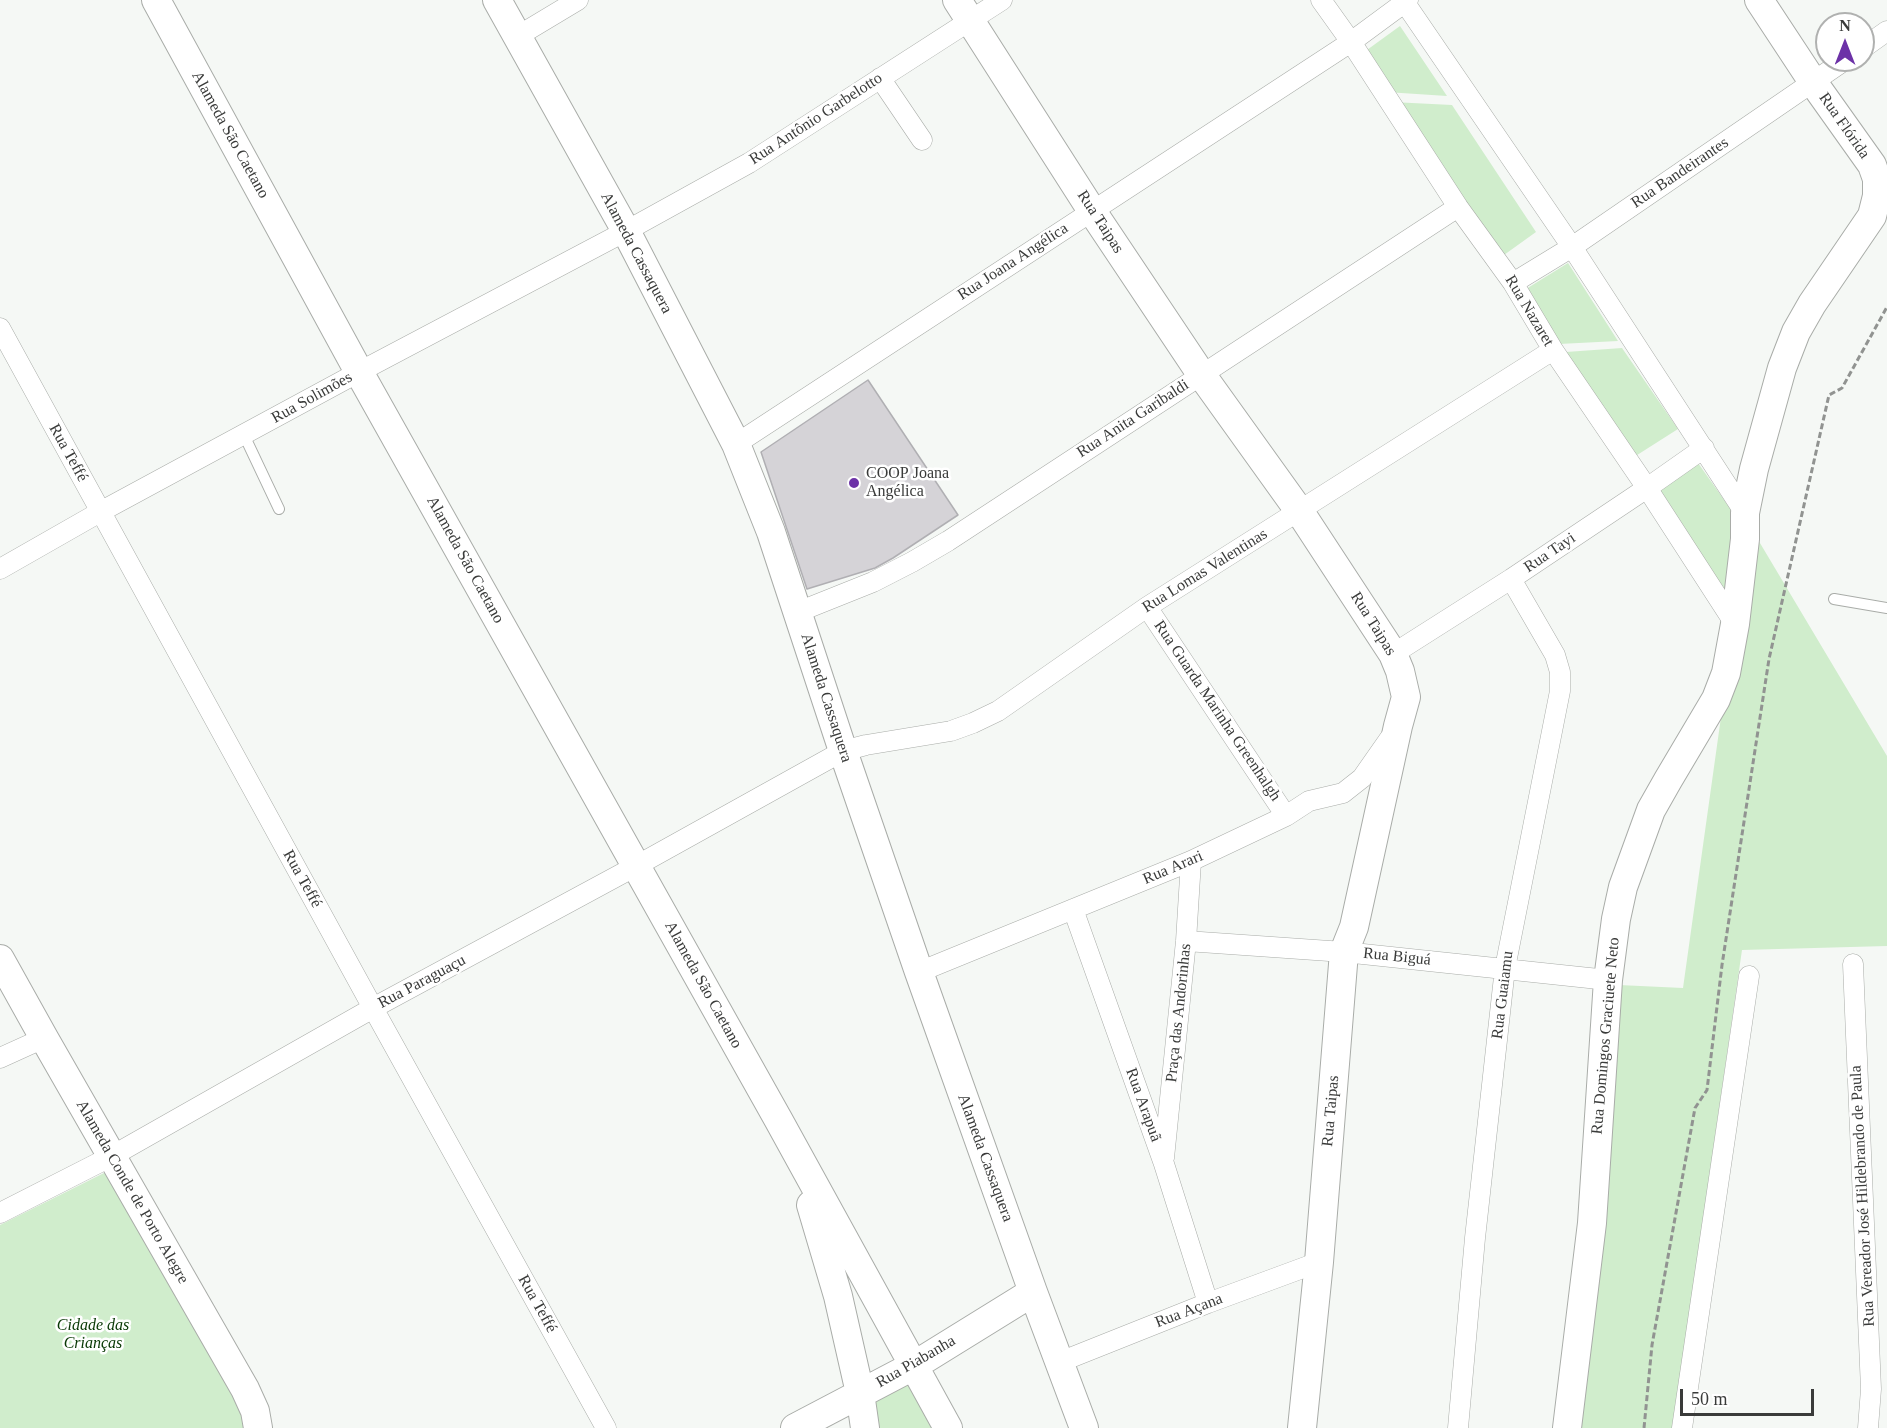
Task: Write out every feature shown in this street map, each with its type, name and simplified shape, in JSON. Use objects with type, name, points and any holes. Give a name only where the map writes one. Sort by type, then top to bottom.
[{"type":"street","name":"Alameda São Caetano","points":[[156,0],[359,372],[778,1119],[948,1428]]},
{"type":"street","name":"Alameda Cassaquera","points":[[497,0],[626,231],[736,444],[771,532],[919,972],[1033,1292],[1084,1426]]},
{"type":"street","points":[[518,36],[578,0]]},
{"type":"street","name":"Rua Antônio Garbelotto","points":[[626,231],[749,163],[880,78],[964,10],[1002,0]]},
{"type":"street","name":"Rua Nazaret","points":[[1321,0],[1351,42],[1458,207],[1513,283],[1552,350],[1647,488],[1735,624]]},
{"type":"street","name":"Rua Flórida","points":[[1759,0],[1872,165],[1877,179],[1877,196]]},
{"type":"street","points":[[1406,1],[1572,247],[1745,513]]},
{"type":"street","name":"Rua Joana Angélica","points":[[736,444],[1351,42],[1406,1]]},
{"type":"street","name":"Rua Taipas","points":[[964,10],[1092,211],[1201,374],[1300,512],[1393,654],[1400,671],[1406,697],[1354,927],[1344,952],[1319,1262],[1302,1428]]},
{"type":"street","name":"Rua Bandeirantes","points":[[1513,283],[1572,247],[1828,72]]},
{"type":"street","points":[[880,78],[922,140]]},
{"type":"street","name":"Rua Domingos Graciuete Neto","points":[[1567,1428],[1590,1242],[1608,980],[1623,887],[1651,810],[1716,699],[1726,673],[1735,624],[1745,539],[1745,513],[1754,469],[1782,368],[1796,332],[1812,304],[1872,216],[1877,196]]},
{"type":"street","name":"Rua Anita Garibaldi","points":[[798,612],[873,582],[948,541],[1458,207]]},
{"type":"street","name":"Rua Solimões","points":[[0,569],[100,512],[359,372],[626,231]]},
{"type":"street","name":"Rua Teffé","points":[[0,328],[606,1428]]},
{"type":"street","name":"Rua Lomas Valentinas","points":[[843,750],[951,731],[998,711],[1148,606],[1300,512],[1552,350]]},
{"type":"street","name":"Rua Tayi","points":[[1393,654],[1511,579],[1704,448]]},
{"type":"street","name":"Rua Guaiamu","points":[[1458,1428],[1475,1238],[1505,968],[1560,691],[1560,672],[1555,654],[1511,579]]},
{"type":"street","name":"Rua Guarda Marinha Greenhalgh","points":[[1148,606],[1286,816]]},
{"type":"street","name":"Rua Arari","points":[[919,972],[1191,861],[1286,816],[1309,801],[1343,793],[1362,778],[1398,726]]},
{"type":"street","name":"Rua Paraguaçu","points":[[0,1213],[112,1156],[373,1008],[636,866],[843,750]]},
{"type":"street","name":"Praça das Andorinhas","points":[[1164,1164],[1186,941],[1191,861]]},
{"type":"street","name":"Rua Arapuã","points":[[1073,909],[1164,1164],[1208,1303]]},
{"type":"street","name":"Rua Biguá","points":[[1186,941],[1344,952],[1608,980]]},
{"type":"street","name":"Alameda Conde de Porto Alegre","points":[[0,958],[245,1389],[259,1422]]},
{"type":"street","name":"Rua Vereador José Hildebrando de Paula","points":[[1853,964],[1871,1389],[1868,1428]]},
{"type":"street","points":[[1682,1428],[1749,976]]},
{"type":"street","points":[[0,1058],[44,1038]]},
{"type":"street","name":"Alameda São Caetano","points":[[778,1119],[824,1246],[860,1394],[865,1428]]},
{"type":"street","name":"Rua Açana","points":[[1060,1362],[1319,1262]]},
{"type":"street","name":"Rua Piabanha","points":[[795,1428],[915,1365],[1033,1292]]},
{"type":"lane","points":[[244,435],[279,509]]},
{"type":"lane","points":[[1834,598],[1887,608]]},
{"type":"path","points":[[1644,1428],[1653,1345],[1695,1108],[1707,1090],[1722,965],[1769,659],[1829,395],[1842,388],[1887,308]]},
{"type":"green space","points":[[1400,26],[1447,96],[1386,92],[1360,55]]},
{"type":"green space","points":[[1392,102],[1452,105],[1536,232],[1497,260]]},
{"type":"green space","points":[[1568,263],[1618,341],[1559,344],[1526,289]]},
{"type":"green space","points":[[1622,348],[1678,429],[1634,457],[1566,352]]},
{"type":"green space","points":[[1698,463],[1732,511],[1734,526],[1726,595],[1658,489]]},
{"type":"green space","points":[[1754,533],[1887,756],[1887,946],[1742,950],[1673,1428],[1577,1428],[1619,985],[1683,988],[1721,717]]},
{"type":"green space","name":"Cidade das Crianças","points":[[106,1172],[233,1389],[245,1428],[0,1428],[0,1225]]},
{"type":"green space","points":[[912,1372],[939,1428],[869,1428],[867,1396]]},
{"type":"building","name":"COOP Joana Angélica","points":[[868,380],[958,515],[875,568],[807,589],[761,452]]},
{"type":"place","name":"COOP Joana Angélica","points":[[854,483]]}]
